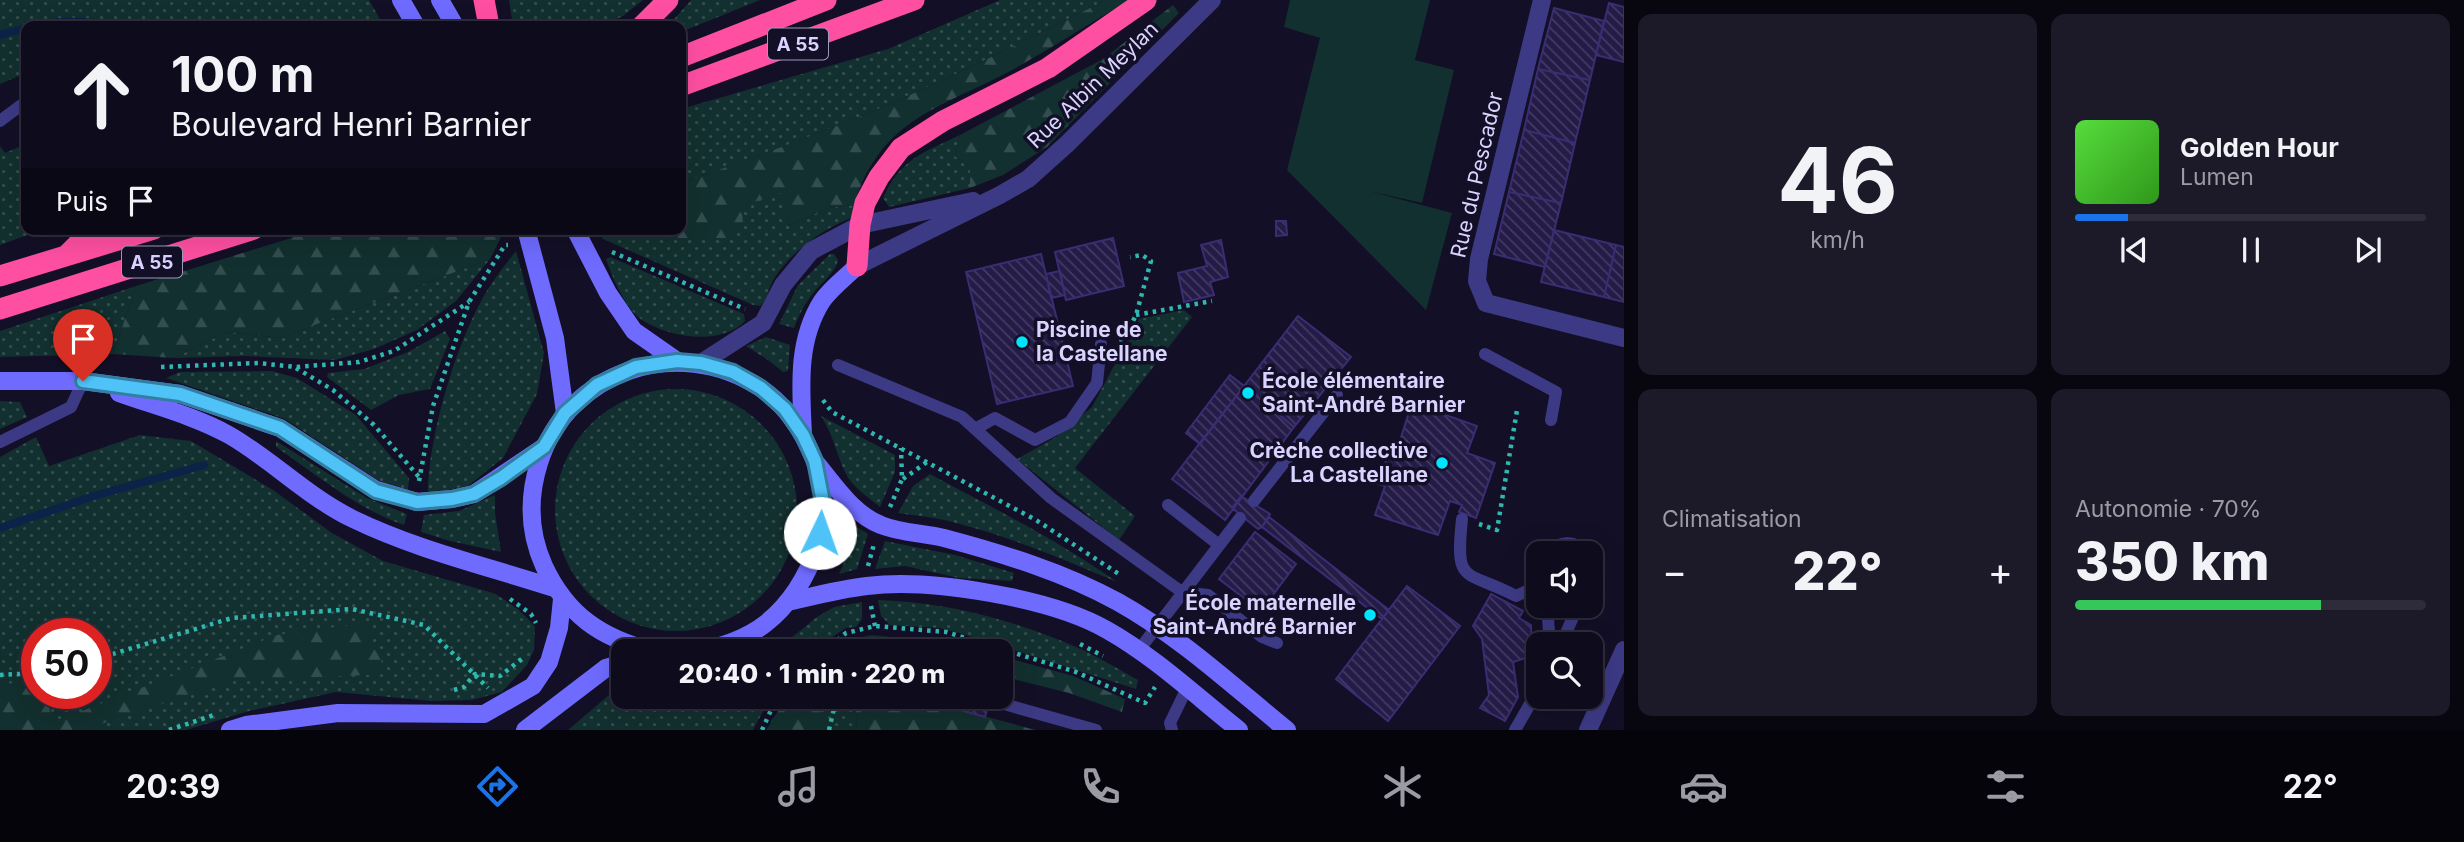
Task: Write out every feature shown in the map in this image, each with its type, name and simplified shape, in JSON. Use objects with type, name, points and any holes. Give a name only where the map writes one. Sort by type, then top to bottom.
[{"type":"highway","points":[[484,0],[488,21]]},
{"type":"highway","points":[[647,21],[668,0]]},
{"type":"highway","name":"A 55","points":[[686,55],[826,0]]},
{"type":"highway","name":"A 55","points":[[686,84],[914,0]]},
{"type":"highway","points":[[858,266],[860,225],[865,203],[879,177],[901,148],[943,121],[1048,68],[1146,0]]},
{"type":"highway","points":[[54,260],[85,235]]},
{"type":"highway","name":"A 55","points":[[0,276],[135,235]]},
{"type":"highway","name":"A 55","points":[[0,309],[235,235]]},
{"type":"main road","points":[[401,0],[413,21]]},
{"type":"main road","points":[[440,0],[452,21]]},
{"type":"main road","points":[[528,235],[555,338],[565,413]]},
{"type":"main road","points":[[578,235],[608,293],[634,331],[677,361]]},
{"type":"main road","name":"Rue Albin Meylan","points":[[803,435],[801,362],[807,332],[823,300],[858,266]]},
{"type":"main road","points":[[614,639],[590,625],[558,593],[537,551],[531,516],[533,481],[544,447],[565,413],[597,385],[636,367],[677,361],[701,363],[733,372],[761,388],[785,409],[803,435],[815,461],[822,497],[820,533],[810,568],[788,602],[764,625],[739,639]]},
{"type":"main road","points":[[0,380],[83,381],[180,394],[280,428],[376,491],[417,502],[474,494],[544,447]]},
{"type":"main road","points":[[83,381],[205,423],[228,435],[349,517],[393,537],[424,550],[558,593]]},
{"type":"main road","points":[[815,461],[852,507],[882,525],[1004,554],[1048,570],[1117,602],[1156,626],[1287,730]]},
{"type":"main road","points":[[788,602],[869,585],[914,583],[1039,604],[1104,629],[1139,650],[1239,730]]},
{"type":"main road","points":[[230,730],[246,725],[338,713],[484,714],[533,687],[549,662],[559,628],[558,593]]},
{"type":"main road","points":[[525,730],[611,667]]},
{"type":"street","name":"Rue Albin Meylan","points":[[858,266],[1028,179],[1067,144],[1212,0]]},
{"type":"street","name":"Rue du Pescador","points":[[1542,0],[1479,259],[1477,281],[1486,303],[1624,338]]},
{"type":"street","name":"Rue Albin Meylan","points":[[701,363],[763,323],[783,285],[811,251],[860,225],[1000,195]]},
{"type":"street","points":[[1588,730],[1624,650]]},
{"type":"lane","points":[[0,121],[21,105]]},
{"type":"lane","points":[[975,429],[995,418],[1035,440],[1070,422],[1097,383],[1101,344]]},
{"type":"lane","points":[[1485,354],[1556,392],[1551,420]]},
{"type":"lane","points":[[838,365],[962,417],[1051,498],[1182,592],[1208,595],[1262,637],[1277,643]]},
{"type":"lane","points":[[0,442],[71,407],[83,381]]},
{"type":"lane","points":[[1254,501],[1337,395]]},
{"type":"lane","points":[[1168,505],[1219,545]]},
{"type":"lane","points":[[1139,650],[1240,518]]},
{"type":"lane","points":[[1462,519],[1458,551],[1461,566],[1469,576],[1516,596],[1526,591]]},
{"type":"lane","points":[[1172,730],[1170,723],[1184,686]]},
{"type":"lane","points":[[1013,707],[1096,730]]},
{"type":"lane","points":[[1515,730],[1527,709]]},
{"type":"path","points":[[418,491],[433,406],[469,303],[505,245],[513,244]]},
{"type":"path","points":[[600,246],[747,310],[754,316]]},
{"type":"path","points":[[1101,344],[1124,339],[1136,316],[1151,261],[1142,254],[1130,257]]},
{"type":"path","points":[[1136,316],[1212,301]]},
{"type":"path","points":[[153,367],[258,363],[296,367],[359,362],[394,351],[469,303]]},
{"type":"path","points":[[296,367],[333,390],[374,425],[419,477]]},
{"type":"path","points":[[820,392],[832,412],[1036,520],[1125,578]]},
{"type":"path","points":[[1462,519],[1497,530],[1517,410]]},
{"type":"path","points":[[888,511],[902,479],[901,448]]},
{"type":"path","points":[[902,479],[927,462]]},
{"type":"path","points":[[867,569],[876,537]]},
{"type":"path","points":[[507,597],[531,614],[538,628]]},
{"type":"path","points":[[870,601],[875,626]]},
{"type":"path","points":[[112,654],[232,618],[352,609],[425,625],[504,704]]},
{"type":"path","points":[[839,639],[846,633],[875,626],[946,632],[1076,672],[1145,703],[1157,684]]},
{"type":"path","points":[[1076,642],[1112,661]]},
{"type":"path","points":[[0,675],[21,674]]},
{"type":"path","points":[[1147,679],[1165,689],[1184,686]]},
{"type":"path","points":[[762,730],[772,709]]},
{"type":"path","points":[[829,730],[834,709]]},
{"type":"green space","points":[[0,0],[369,0],[381,21],[21,21],[21,75],[0,84]]},
{"type":"green space","points":[[509,0],[643,0],[612,21],[512,21]]},
{"type":"green space","points":[[691,0],[760,0],[686,30],[686,21],[672,21]]},
{"type":"green space","points":[[1000,0],[1106,0],[1019,44],[871,112],[686,182],[686,108],[888,49]]},
{"type":"green space","points":[[1106,0],[1129,0],[1014,69],[917,119],[880,152],[866,175],[854,205],[829,208],[789,225],[781,193],[742,206],[743,228],[728,238],[671,238],[665,235],[686,235],[686,182],[871,112],[1019,44]]},
{"type":"green space","points":[[1290,0],[1430,0],[1415,60],[1454,70],[1422,203],[1369,191],[1452,213],[1426,310],[1287,170],[1320,38],[1284,27]]},
{"type":"green space","points":[[1173,5],[1179,13],[1047,147],[1003,175],[970,188],[970,167],[955,156],[960,135],[1103,59]]},
{"type":"green space","points":[[960,135],[955,156],[970,167],[970,188],[889,207],[883,198],[897,174],[914,158]]},
{"type":"green space","points":[[0,146],[5,153],[21,146],[21,235],[28,235],[0,245]]},
{"type":"green space","points":[[782,192],[789,225],[829,208],[854,205],[854,217],[821,234],[790,258],[775,277],[760,306],[603,239],[601,235],[665,235],[671,238],[686,235],[686,231],[741,206]]},
{"type":"green space","points":[[301,235],[502,235],[490,259],[280,338],[226,332],[174,358],[113,354],[136,286]]},
{"type":"green space","points":[[516,251],[544,353],[537,394],[503,458],[468,486],[428,494],[433,444],[456,358],[478,307]]},
{"type":"green space","points":[[830,254],[834,254],[838,260],[837,264],[808,300],[794,328],[779,324],[798,285]]},
{"type":"green space","points":[[610,257],[744,314],[745,321],[723,334],[695,337],[653,326],[636,315],[625,301],[606,259]]},
{"type":"green space","points":[[490,259],[456,301],[417,330],[374,349],[335,360],[245,356],[174,358],[226,332],[280,338]]},
{"type":"green space","points":[[136,286],[113,354],[0,357],[0,331]]},
{"type":"green space","points":[[1184,310],[1192,317],[1075,468],[1135,516],[1119,540],[1017,459],[1056,437],[1092,407],[1139,319]]},
{"type":"green space","points":[[445,331],[450,339],[430,389],[399,395],[371,410],[327,377],[328,373],[364,369],[408,352]]},
{"type":"green space","points":[[766,337],[790,345],[788,371],[783,372],[746,346]]},
{"type":"green space","points":[[272,371],[297,378],[356,415],[409,478],[408,491],[384,484],[285,419],[166,378],[180,372]]},
{"type":"green space","points":[[664,389],[688,389],[733,403],[762,424],[777,443],[788,464],[795,486],[795,534],[788,556],[777,577],[762,596],[733,617],[711,626],[688,631],[664,631],[619,617],[599,604],[582,587],[569,567],[560,545],[555,522],[555,498],[569,453],[582,433],[599,416],[619,403],[641,394]]},
{"type":"green space","points":[[0,401],[20,402],[27,417],[0,429]]},
{"type":"green space","points":[[821,416],[895,455],[895,472],[880,507],[848,477]]},
{"type":"green space","points":[[140,435],[191,441],[273,490],[332,533],[383,561],[496,594],[519,610],[535,626],[534,650],[527,665],[502,692],[472,700],[431,701],[336,692],[249,711],[186,730],[0,730],[0,457],[36,437],[49,466]]},
{"type":"green space","points":[[276,441],[367,498],[407,514],[404,525],[370,510],[338,490],[276,447]]},
{"type":"green space","points":[[930,474],[1048,538],[1117,582],[994,534],[946,520],[898,513],[913,486]]},
{"type":"green space","points":[[495,495],[501,552],[421,532],[424,515],[459,511]]},
{"type":"green space","points":[[852,524],[868,534],[857,569],[839,574],[848,550]]},
{"type":"green space","points":[[885,541],[955,555],[1014,573],[1012,581],[959,578],[905,566],[875,569]]},
{"type":"green space","points":[[878,600],[929,604],[1004,621],[1092,654],[1138,680],[1136,689],[1013,650],[1013,639],[979,639],[939,628],[890,625],[881,616]]},
{"type":"green space","points":[[862,602],[862,619],[856,627],[846,628],[829,639],[790,639],[817,617],[834,607]]},
{"type":"green space","points":[[365,623],[387,674],[231,681],[83,730],[0,730],[0,684],[21,683],[21,709],[50,709],[51,723],[87,709],[112,709],[112,699],[277,635]]},
{"type":"green space","points":[[872,635],[901,639],[854,639]]},
{"type":"green space","points":[[1013,659],[1073,676],[1125,699],[1122,712],[1069,693],[1013,679]]},
{"type":"green space","points":[[611,693],[611,709],[764,709],[753,730],[568,730]]},
{"type":"green space","points":[[780,709],[819,709],[830,730],[777,730],[770,722]]},
{"type":"green space","points":[[781,709],[856,709],[857,727],[854,730],[766,730]]},
{"type":"green space","points":[[856,709],[958,709],[1035,730],[854,730],[857,727]]},
{"type":"building","points":[[1609,3],[1624,7],[1624,62],[1596,55]]},
{"type":"building","points":[[1554,8],[1604,21],[1590,80],[1538,69]]},
{"type":"building","points":[[1538,69],[1590,80],[1575,143],[1524,130]]},
{"type":"building","points":[[1524,130],[1575,143],[1561,203],[1509,192]]},
{"type":"building","points":[[1509,192],[1561,203],[1545,267],[1494,254]]},
{"type":"building","points":[[1276,221],[1286,221],[1287,235],[1276,236]]},
{"type":"building","points":[[1554,230],[1616,245],[1604,297],[1541,282]]},
{"type":"building","points":[[1113,238],[1124,286],[1066,300],[1055,252]]},
{"type":"building","points":[[1221,240],[1228,277],[1210,282],[1214,295],[1184,302],[1178,273],[1207,266],[1201,245]]},
{"type":"building","points":[[1616,245],[1624,247],[1624,302],[1604,297]]},
{"type":"building","name":"Piscine de la Castellane","points":[[1041,254],[1073,386],[997,404],[966,272]]},
{"type":"building","points":[[1060,271],[1065,295],[1051,298],[1046,274]]},
{"type":"building","points":[[1298,316],[1351,357],[1294,427],[1244,386]]},
{"type":"building","points":[[1230,375],[1244,386],[1200,444],[1186,433]]},
{"type":"building","points":[[1244,386],[1294,427],[1225,520],[1172,479]]},
{"type":"building","points":[[1412,403],[1477,426],[1467,453],[1495,463],[1476,518],[1459,512],[1462,505],[1450,501],[1438,535],[1375,515],[1385,486],[1377,484],[1387,457],[1394,459]]},
{"type":"building","points":[[1241,496],[1270,514],[1262,527],[1258,529],[1232,508]]},
{"type":"building","points":[[1269,517],[1389,610],[1382,619],[1262,527]]},
{"type":"building","points":[[1255,532],[1296,564],[1261,611],[1219,579]]},
{"type":"building","points":[[1407,586],[1460,626],[1388,721],[1336,679]]},
{"type":"building","points":[[1491,594],[1523,611],[1519,618],[1531,625],[1531,632],[1526,632],[1526,658],[1513,662],[1518,697],[1505,721],[1480,708],[1489,695],[1482,639],[1473,626]]},
{"type":"building","points":[[957,709],[987,709],[985,717]]},
{"type":"waterway","points":[[0,35],[21,29]]},
{"type":"waterway","points":[[0,528],[94,496],[204,465]]},
{"type":"place","name":"Piscine de la Castellane","points":[[1022,342]]},
{"type":"place","name":"École élémentaire Saint-André Barnier","points":[[1248,393]]},
{"type":"place","name":"Crèche collective La Castellane","points":[[1442,463]]},
{"type":"place","name":"École maternelle Saint-André Barnier","points":[[1370,615]]},
{"type":"route","points":[[83,381],[180,394],[280,428],[376,491],[417,502],[474,494],[501,478],[544,447],[565,413],[597,385],[636,367],[677,361],[701,363],[733,372],[761,388],[785,409],[803,435],[815,461],[822,497],[820,533]]}]
